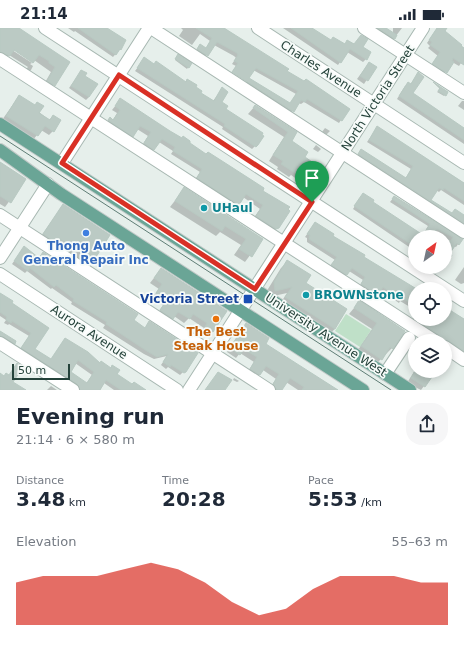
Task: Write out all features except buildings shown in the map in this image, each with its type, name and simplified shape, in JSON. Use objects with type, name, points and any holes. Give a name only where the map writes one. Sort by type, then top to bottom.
[{"type":"main road","name":"University Avenue West","points":[[0,124],[410,390]]},
{"type":"main road","points":[[0,150],[48,184],[363,390]]},
{"type":"street","points":[[46,28],[464,301]]},
{"type":"street","points":[[62,163],[150,28],[464,232]]},
{"type":"street","name":"Charles Avenue","points":[[258,28],[464,162]]},
{"type":"street","points":[[364,28],[464,93]]},
{"type":"street","name":"North Victoria Street","points":[[189,390],[424,28]]},
{"type":"street","points":[[0,58],[424,334]]},
{"type":"street","points":[[0,258],[48,184]]},
{"type":"street","points":[[0,215],[269,390]]},
{"type":"street","name":"Aurora Avenue","points":[[0,274],[177,390]]},
{"type":"street","points":[[385,374],[408,340]]},
{"type":"street","points":[[0,343],[73,390]]},
{"type":"street","points":[[452,352],[464,360]]},
{"type":"green space","points":[[346,314],[371,330],[360,347],[335,331]]},
{"type":"tram line","points":[[0,136],[391,390]]},
{"type":"place","name":"UHaul","points":[[204,208]]},
{"type":"place","name":"Thong Auto General Repair Inc","points":[[86,233]]},
{"type":"place","name":"BROWNstone","points":[[306,295]]},
{"type":"place","name":"Victoria Street","points":[[248,299]]},
{"type":"place","name":"The Best Steak House","points":[[216,319]]},
{"type":"route","points":[[119,75],[312,202],[255,289],[62,163],[119,75]]}]
